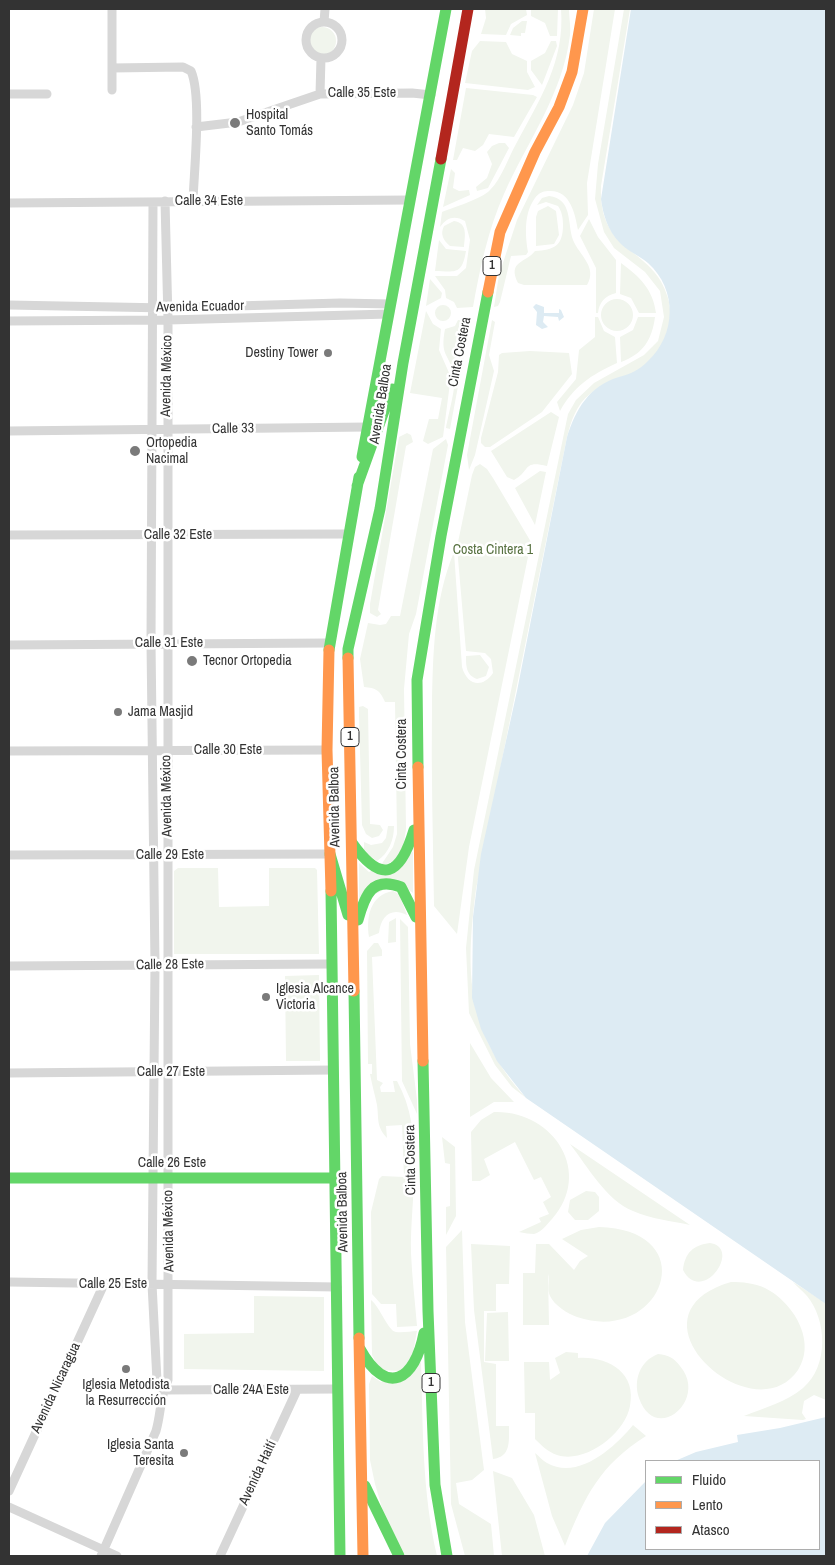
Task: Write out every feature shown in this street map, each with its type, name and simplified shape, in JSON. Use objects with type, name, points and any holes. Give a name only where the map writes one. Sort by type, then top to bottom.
[{"type":"main road","name":"Avenida Balboa","points":[[340,1556],[332,964],[327,750],[329,644],[446,9]]},
{"type":"main road","name":"Avenida Balboa","points":[[363,1556],[348,649],[380,509],[403,362],[468,9]]},
{"type":"main road","name":"Cinta Costera","points":[[447,1556],[434,1485],[428,1311],[418,814],[417,680],[419,656],[500,232],[508,211],[558,107],[572,72],[583,9]]},
{"type":"main road","points":[[357,486],[403,362]]},
{"type":"main road","points":[[351,842],[360,857],[371,868],[382,871],[393,868],[405,857],[418,814]]},
{"type":"main road","points":[[330,854],[354,938]]},
{"type":"main road","points":[[354,938],[366,897],[373,888],[385,883],[396,884],[406,892],[420,930]]},
{"type":"main road","name":"Calle 26 Este","points":[[9,1178],[335,1178]]},
{"type":"main road","points":[[360,1348],[371,1366],[382,1375],[394,1377],[402,1375],[415,1363],[421,1348],[428,1311]]},
{"type":"main road","name":"1","points":[[362,1477],[384,1528],[399,1556]]},
{"type":"main road","name":"Cinta Costera","points":[[441,1524],[458,1556]]},
{"type":"street","points":[[112,9],[112,90]]},
{"type":"street","points":[[324,22],[325,9]]},
{"type":"street","points":[[324,22],[338,29],[342,39],[336,53],[321,58],[310,53],[307,48],[306,36],[312,26],[324,22]]},
{"type":"street","points":[[320,94],[321,58]]},
{"type":"street","points":[[112,68],[183,67],[191,71],[195,80],[196,127],[192,201]]},
{"type":"street","name":"Calle 35 Este","points":[[196,127],[238,122],[320,94],[412,93],[431,95]]},
{"type":"street","points":[[9,94],[47,94]]},
{"type":"street","name":"Calle 34 Este","points":[[9,203],[410,200]]},
{"type":"street","name":"Avenida México","points":[[102,1553],[156,1431],[160,1418],[163,1390],[168,1380],[170,1284],[167,964],[168,855],[166,750],[168,643],[166,429],[168,320],[165,201]]},
{"type":"street","name":"Avenida México","points":[[153,202],[151,429],[153,535],[151,643],[155,965],[152,1284],[157,1381],[163,1390]]},
{"type":"street","name":"Avenida Ecuador","points":[[9,305],[167,308],[340,303],[390,309]]},
{"type":"street","name":"Avenida Ecuador","points":[[9,321],[168,320],[390,309]]},
{"type":"street","name":"Calle 33","points":[[9,432],[368,427]]},
{"type":"street","name":"Calle 32 Este","points":[[9,535],[348,534]]},
{"type":"street","name":"Calle 31 Este","points":[[9,644],[329,644]]},
{"type":"street","name":"Calle 30 Este","points":[[9,751],[327,750]]},
{"type":"street","name":"Calle 29 Este","points":[[9,855],[330,854]]},
{"type":"street","name":"Calle 28 Este","points":[[9,966],[332,964]]},
{"type":"street","name":"Calle 27 Este","points":[[9,1073],[333,1070]]},
{"type":"street","name":"Calle 25 Este","points":[[9,1282],[337,1287]]},
{"type":"street","name":"Avenida Nicaragua","points":[[9,1491],[104,1284]]},
{"type":"street","name":"Calle 24A Este","points":[[163,1390],[338,1389]]},
{"type":"street","name":"Avenida Haití","points":[[220,1556],[297,1390]]},
{"type":"street","points":[[9,1508],[102,1553],[117,1556]]},
{"type":"green space","points":[[485,9],[526,9],[527,15],[511,24],[506,35],[481,34],[486,18]]},
{"type":"green space","points":[[531,9],[558,9],[557,36],[550,36],[545,23],[531,16]]},
{"type":"green space","points":[[561,9],[569,9],[570,32],[566,57],[560,77],[552,98],[513,175],[493,221],[473,307],[457,308],[454,302],[446,298],[445,290],[435,276],[457,276],[466,268],[470,240],[465,221],[461,219],[451,218],[440,227],[442,212],[481,197],[498,180],[542,95],[555,63],[561,28]]},
{"type":"green space","points":[[594,9],[615,9],[587,183],[588,215],[578,230],[570,203],[562,194],[548,191],[537,195],[531,204],[527,217],[526,238],[528,252],[526,255],[511,256],[500,302],[498,306],[494,307],[499,275],[517,220],[573,105],[584,73]]},
{"type":"green space","points":[[624,9],[630,9],[601,186],[602,209],[608,226],[617,238],[651,268],[661,281],[668,298],[670,319],[665,339],[654,357],[638,371],[601,386],[585,398],[570,425],[476,889],[471,948],[471,975],[474,1000],[481,1025],[491,1049],[506,1073],[526,1098],[512,1087],[495,1065],[469,1013],[466,948],[474,870],[568,414],[576,400],[594,383],[644,355],[658,341],[664,317],[660,291],[645,272],[614,248],[604,232],[595,199],[598,164]]},
{"type":"green space","points":[[522,21],[527,21],[525,33],[521,33],[521,36],[510,35],[513,28]]},
{"type":"green space","points":[[322,27],[332,31],[336,41],[332,51],[322,55],[312,51],[308,41],[312,31]]},
{"type":"green space","points":[[480,41],[506,42],[512,54],[527,61],[527,72],[535,87],[528,90],[465,83],[472,51]]},
{"type":"green space","points":[[551,41],[556,41],[557,46],[542,85],[531,70],[531,61],[545,53]]},
{"type":"green space","points":[[466,88],[537,97],[514,137],[489,134],[483,145],[475,151],[463,148],[457,160],[453,160]]},
{"type":"green space","points":[[505,143],[509,148],[488,188],[477,191],[476,187],[487,178],[492,164],[487,152],[492,146]]},
{"type":"green space","points":[[451,169],[455,173],[453,188],[459,191],[469,190],[470,195],[443,207]]},
{"type":"green space","points":[[549,196],[557,198],[566,207],[573,240],[589,267],[590,279],[587,285],[524,285],[518,283],[515,276],[516,266],[519,263],[535,251],[556,246],[561,238],[563,220],[558,206],[546,202],[537,205],[542,198]]},
{"type":"green space","points":[[548,206],[556,211],[559,235],[554,244],[536,246],[536,217],[538,211]]},
{"type":"green space","points":[[589,219],[598,237],[616,260],[616,293],[603,300],[598,313],[596,313],[596,268],[580,236]]},
{"type":"green space","points":[[454,221],[462,224],[464,227],[464,247],[450,246],[443,237],[444,226]]},
{"type":"green space","points":[[439,240],[446,249],[466,251],[460,268],[449,272],[435,271]]},
{"type":"green space","points":[[621,263],[644,284],[652,297],[656,313],[639,313],[631,298],[620,294]]},
{"type":"green space","points":[[430,279],[442,293],[441,298],[426,306]]},
{"type":"green space","points":[[617,299],[629,303],[633,315],[629,327],[617,331],[605,327],[601,315],[605,303]]},
{"type":"green space","points":[[443,305],[451,313],[443,321],[435,313]]},
{"type":"green space","points":[[426,311],[433,324],[441,329],[439,350],[450,375],[443,437],[428,444],[423,441],[429,419],[438,419],[442,398],[410,393]]},
{"type":"green space","points":[[595,317],[598,317],[604,331],[615,337],[617,363],[584,382],[565,402],[560,411],[557,402],[576,379],[579,350],[595,337]]},
{"type":"green space","points":[[638,317],[655,317],[652,333],[641,350],[629,359],[621,362],[620,337],[633,330]]},
{"type":"green space","points":[[458,320],[470,322],[450,429],[446,428],[455,379],[443,344],[445,329],[455,326]]},
{"type":"green space","points":[[492,320],[495,322],[489,355],[494,371],[475,455],[469,470],[467,455]]},
{"type":"green space","points":[[530,351],[569,353],[572,374],[542,412],[490,447],[485,447],[481,443],[481,438],[498,372],[499,355],[502,353]]},
{"type":"green space","points":[[551,412],[559,417],[547,466],[530,465],[514,480],[507,477],[491,451]]},
{"type":"green space","points":[[407,433],[411,435],[413,442],[406,446],[378,610],[381,614],[377,617],[370,613],[370,604],[399,437]]},
{"type":"green space","points":[[446,439],[448,445],[416,614],[409,634],[404,689],[406,829],[403,848],[392,863],[381,865],[393,847],[397,834],[395,702],[385,702],[377,690],[364,687],[360,659],[368,623],[386,624],[391,616],[400,616],[433,449]]},
{"type":"green space","name":"Costa Cintera 1","points":[[480,464],[487,469],[493,478],[531,542],[469,847],[457,934],[434,906],[433,666],[436,627],[442,589],[454,552],[462,667],[467,678],[475,683],[484,681],[493,673],[491,659],[485,653],[466,651],[457,547],[472,475],[475,467]]},
{"type":"green space","points":[[540,471],[546,472],[535,525],[515,488]]},
{"type":"green space","points":[[480,655],[489,667],[486,676],[477,679],[469,673],[466,656]]},
{"type":"green space","points":[[363,706],[368,709],[370,824],[380,825],[383,830],[379,836],[372,838],[366,834],[362,825],[359,707]]},
{"type":"green space","points":[[388,826],[394,826],[392,841],[385,854],[377,861],[364,852],[364,842],[371,845],[382,843],[386,838]]},
{"type":"green space","points":[[413,852],[413,893],[398,882],[359,903],[359,863],[369,872]]},
{"type":"green space","points":[[178,868],[218,868],[219,907],[269,906],[269,868],[315,868],[317,870],[319,954],[174,954],[174,871]]},
{"type":"green space","points":[[393,891],[399,894],[407,915],[396,912],[388,915],[382,922],[379,933],[369,937],[368,922],[371,908],[379,897]]},
{"type":"green space","points":[[396,918],[396,942],[388,943],[389,922]]},
{"type":"green space","points":[[400,919],[408,927],[410,1044],[417,1114],[402,1081]]},
{"type":"green space","points":[[374,943],[378,943],[382,950],[382,956],[372,957],[377,1080],[383,1083],[380,1087],[381,1092],[395,1092],[393,1081],[397,1081],[406,1101],[414,1144],[411,1253],[417,1326],[397,1327],[396,1304],[381,1304],[372,1294],[371,1212],[379,1179],[382,1176],[404,1177],[402,1125],[386,1126],[387,1138],[381,1130],[370,1074],[372,1074],[372,1064],[368,1064],[367,951]]},
{"type":"green space","points":[[319,975],[320,1061],[286,1061],[285,976]]},
{"type":"green space","points":[[470,1043],[491,1078],[514,1102],[494,1102],[470,1117]]},
{"type":"green space","points":[[494,1112],[515,1114],[534,1121],[549,1133],[561,1147],[568,1164],[569,1182],[564,1201],[552,1219],[539,1232],[534,1234],[519,1232],[541,1222],[539,1218],[549,1214],[543,1202],[551,1197],[541,1177],[534,1180],[515,1142],[484,1159],[490,1175],[480,1181],[472,1181],[471,1132],[481,1120]]},
{"type":"green space","points":[[442,1137],[455,1147],[456,1216],[446,1235],[446,1207],[450,1206],[450,1164],[445,1163]]},
{"type":"green space","points":[[570,1144],[690,1225],[661,1220],[623,1206],[598,1182]]},
{"type":"green space","points":[[586,1191],[595,1192],[599,1197],[599,1211],[588,1220],[575,1220],[568,1212],[570,1200]]},
{"type":"green space","points":[[599,1227],[632,1233],[653,1246],[661,1264],[660,1284],[650,1302],[631,1316],[607,1322],[577,1317],[562,1309],[552,1299],[549,1291],[548,1274],[549,1325],[523,1325],[523,1273],[535,1273],[536,1244],[549,1244],[574,1270],[580,1261],[588,1256],[562,1239],[581,1230]]},
{"type":"green space","points":[[462,1230],[465,1322],[484,1470],[472,1480],[456,1483],[459,1504],[491,1524],[494,1556],[465,1556],[451,1504],[446,1247]]},
{"type":"green space","points":[[710,1243],[719,1247],[722,1254],[721,1263],[709,1279],[700,1282],[691,1279],[683,1270],[688,1255],[695,1248]]},
{"type":"green space","points":[[471,1244],[510,1246],[509,1284],[496,1284],[496,1311],[484,1311],[484,1362],[496,1364],[496,1426],[509,1426],[509,1443],[506,1452],[499,1458],[493,1459],[474,1310]]},
{"type":"green space","points":[[731,1282],[757,1285],[775,1294],[793,1312],[799,1323],[805,1347],[803,1359],[798,1370],[778,1387],[753,1389],[727,1380],[705,1363],[691,1342],[687,1319],[700,1298]]},
{"type":"green space","points":[[793,1282],[826,1303],[826,1400],[814,1395],[804,1401],[802,1413],[806,1419],[803,1420],[744,1416],[775,1404],[796,1393],[811,1379],[817,1368],[821,1356],[822,1343],[818,1317],[814,1306],[807,1296]]},
{"type":"green space","points":[[254,1296],[324,1297],[324,1371],[184,1369],[184,1334],[254,1333]]},
{"type":"green space","points":[[371,1300],[393,1331],[417,1331],[412,1358],[401,1371],[380,1370],[372,1355]]},
{"type":"green space","points":[[508,1312],[509,1361],[485,1361],[487,1313]]},
{"type":"green space","points":[[566,1352],[578,1353],[578,1358],[599,1360],[618,1368],[629,1384],[631,1394],[627,1417],[612,1436],[591,1451],[568,1457],[551,1452],[535,1439],[535,1413],[525,1413],[524,1362],[549,1362],[550,1380],[560,1373],[555,1358]]},
{"type":"green space","points":[[658,1354],[671,1357],[680,1366],[687,1379],[688,1392],[684,1403],[676,1412],[667,1417],[656,1418],[647,1412],[639,1398],[637,1385],[642,1366]]},
{"type":"green space","points":[[421,1362],[426,1484],[428,1508],[437,1556],[405,1556],[385,1518],[375,1484],[370,1460],[369,1384],[372,1376],[381,1382]]},
{"type":"green space","points":[[633,1425],[646,1436],[630,1447],[605,1470],[587,1497],[565,1546],[552,1516],[535,1453],[546,1462],[559,1467],[571,1468],[583,1465],[595,1459],[616,1443]]},
{"type":"green space","points":[[493,1471],[512,1478],[534,1515],[545,1556],[502,1556]]},
{"type":"shaded area","points":[[631,9],[826,9],[826,1304],[526,1098],[497,1061],[481,1029],[472,998],[473,917],[481,854],[517,691],[567,437],[579,408],[585,400],[599,386],[631,373],[645,364],[664,339],[668,326],[670,312],[665,286],[658,274],[648,263],[627,249],[612,233],[603,211],[601,199]]},
{"type":"shaded area","points":[[536,304],[544,307],[544,313],[559,313],[559,309],[564,317],[559,321],[558,317],[544,316],[543,322],[548,327],[542,329],[536,325],[537,312],[533,307]]},
{"type":"shaded area","points":[[826,1417],[826,1556],[587,1556],[605,1523],[645,1482],[645,1550],[820,1550],[820,1460],[677,1460],[696,1452],[738,1442],[737,1435],[780,1428]]},
{"type":"traffic: fast","points":[[362,457],[446,9]]},
{"type":"traffic: fast","points":[[348,658],[348,649],[380,509],[403,363],[441,159]]},
{"type":"traffic: fast","points":[[418,767],[417,680],[441,536],[488,292]]},
{"type":"traffic: fast","points":[[357,486],[392,389]]},
{"type":"traffic: fast","points":[[329,650],[359,477]]},
{"type":"traffic: fast","points":[[352,843],[372,865],[381,869],[389,869],[396,865],[403,857],[414,830]]},
{"type":"traffic: fast","points":[[330,854],[348,915]]},
{"type":"traffic: fast","points":[[358,920],[371,890],[383,884],[401,887],[416,917]]},
{"type":"traffic: fast","points":[[331,891],[340,1556]]},
{"type":"traffic: fast","points":[[354,991],[359,1338]]},
{"type":"traffic: fast","points":[[423,1061],[428,1311],[435,1485],[447,1556]]},
{"type":"traffic: fast","points":[[9,1178],[335,1178]]},
{"type":"traffic: fast","points":[[360,1349],[370,1364],[380,1374],[390,1378],[399,1377],[407,1372],[414,1362],[424,1333]]},
{"type":"traffic: fast","points":[[365,1486],[399,1556]]},
{"type":"traffic: slow","points":[[488,292],[500,232],[535,152],[559,107],[572,72],[583,9]]},
{"type":"traffic: slow","points":[[329,650],[327,750],[331,891]]},
{"type":"traffic: slow","points":[[348,658],[354,991]]},
{"type":"traffic: slow","points":[[418,767],[423,1061]]},
{"type":"traffic: slow","points":[[359,1338],[363,1556]]},
{"type":"traffic: jam","points":[[441,159],[468,9]]},
{"type":"place","name":"Hospital Santo Tomás","points":[[235,123]]},
{"type":"place","name":"Destiny Tower","points":[[328,353]]},
{"type":"place","name":"Ortopedia Nacimal","points":[[135,451]]},
{"type":"place","name":"Tecnor Ortopedia","points":[[192,661]]},
{"type":"place","name":"Jama Masjid","points":[[118,712]]},
{"type":"place","name":"Iglesia Alcance Victoria","points":[[266,997]]},
{"type":"place","name":"Iglesia Metodista la Resurrección","points":[[126,1369]]},
{"type":"place","name":"Iglesia Santa Teresita","points":[[184,1453]]}]
